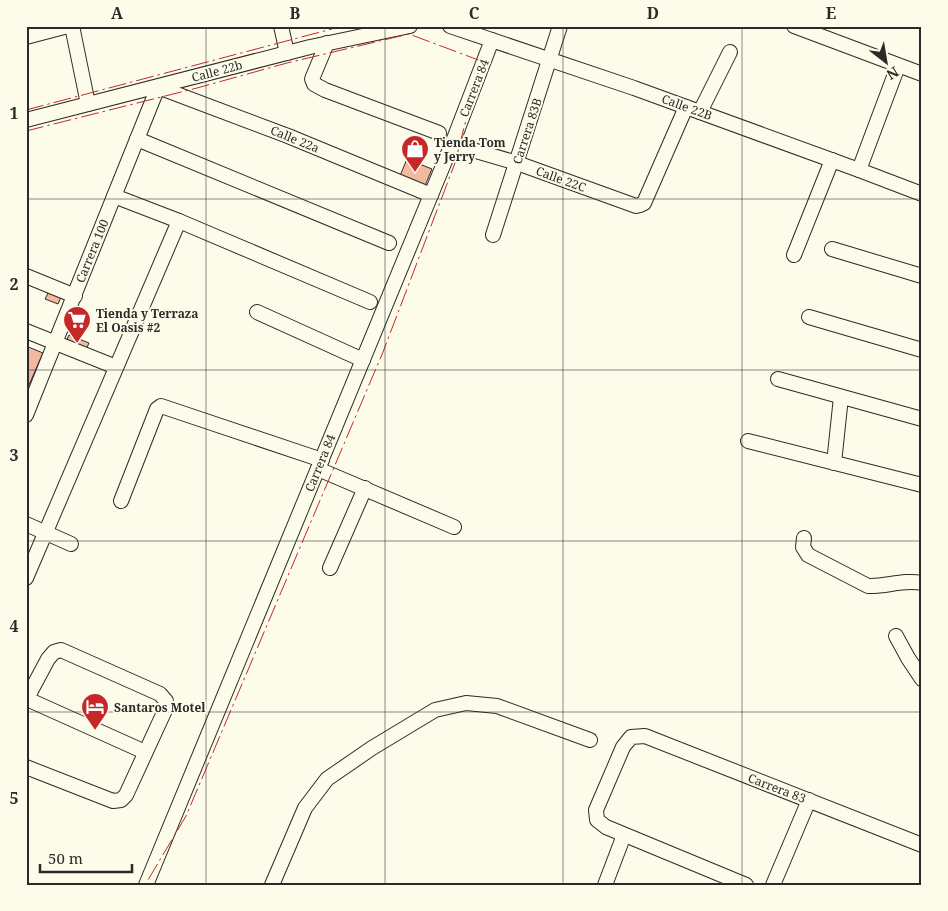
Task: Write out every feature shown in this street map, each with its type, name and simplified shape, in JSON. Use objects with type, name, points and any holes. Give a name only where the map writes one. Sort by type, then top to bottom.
[{"type":"street","points":[[26,37],[68,26]]},
{"type":"street","points":[[72,26],[88,104]]},
{"type":"street","points":[[281,26],[287,53]]},
{"type":"street","name":"Calle 22b","points":[[26,120],[327,43],[410,26]]},
{"type":"street","name":"Calle 22B","points":[[450,26],[489,34],[549,61],[686,107],[922,194]]},
{"type":"street","name":"Carrera 83B","points":[[493,235],[560,26]]},
{"type":"street","points":[[794,26],[922,74]]},
{"type":"street","name":"Carrera 84","points":[[146,885],[452,144],[489,34]]},
{"type":"street","points":[[327,43],[312,79],[314,84],[325,90],[438,133]]},
{"type":"street","points":[[700,112],[730,52]]},
{"type":"street","points":[[859,170],[898,66]]},
{"type":"street","name":"Carrera 100","points":[[26,415],[158,87]]},
{"type":"street","name":"Calle 22a","points":[[158,87],[288,136],[431,195]]},
{"type":"street","name":"Calle 22C","points":[[452,144],[517,163],[636,206],[644,203],[686,107]]},
{"type":"street","points":[[137,139],[389,243]]},
{"type":"street","points":[[794,255],[832,160]]},
{"type":"street","points":[[114,196],[179,221],[370,302]]},
{"type":"street","points":[[26,578],[179,221]]},
{"type":"street","points":[[832,249],[922,276]]},
{"type":"street","points":[[26,276],[75,296]]},
{"type":"street","points":[[257,312],[363,360]]},
{"type":"street","points":[[809,317],[922,350]]},
{"type":"street","points":[[26,331],[116,367]]},
{"type":"street","points":[[778,379],[922,419]]},
{"type":"street","points":[[834,463],[841,397]]},
{"type":"street","points":[[121,501],[157,409],[161,406],[320,464],[365,488],[454,527]]},
{"type":"street","points":[[748,441],[922,485]]},
{"type":"street","points":[[330,568],[365,488]]},
{"type":"street","points":[[26,524],[71,544]]},
{"type":"street","points":[[804,538],[803,547],[808,555],[868,586],[878,586],[899,581],[922,582]]},
{"type":"street","points":[[896,636],[911,665],[922,679]]},
{"type":"street","points":[[26,767],[113,801],[121,800],[126,795],[166,708],[166,701],[160,694],[61,650],[54,652],[48,659],[27,700],[145,752]]},
{"type":"street","points":[[272,885],[304,808],[327,779],[372,748],[435,710],[466,703],[497,706],[590,740]]},
{"type":"street","name":"Carrera 83","points":[[624,835],[606,827],[597,820],[596,810],[623,748],[631,737],[645,736],[922,845]]},
{"type":"street","points":[[773,885],[809,800]]},
{"type":"street","points":[[605,885],[624,835],[746,885]]},
{"type":"building","name":"Tienda Tom y Jerry","points":[[407,159],[432,169],[424,188],[399,178]]},
{"type":"building","points":[[50,289],[62,295],[58,304],[45,299]]},
{"type":"building","name":"Tienda y Terraza El Oasis #2","points":[[69,335],[89,343],[85,352],[65,344]]},
{"type":"building","points":[[26,346],[43,353],[29,385],[26,384]]},
{"type":"power","points":[[26,110],[343,26]]},
{"type":"power","points":[[26,131],[197,88],[287,63],[409,34],[481,61],[455,163],[383,352],[186,816],[145,885]]},
{"type":"place","name":"Tienda Tom y Jerry","points":[[415,173]]},
{"type":"place","name":"Tienda y Terraza El Oasis #2","points":[[77,344]]},
{"type":"place","name":"Santaros Motel","points":[[95,731]]}]
